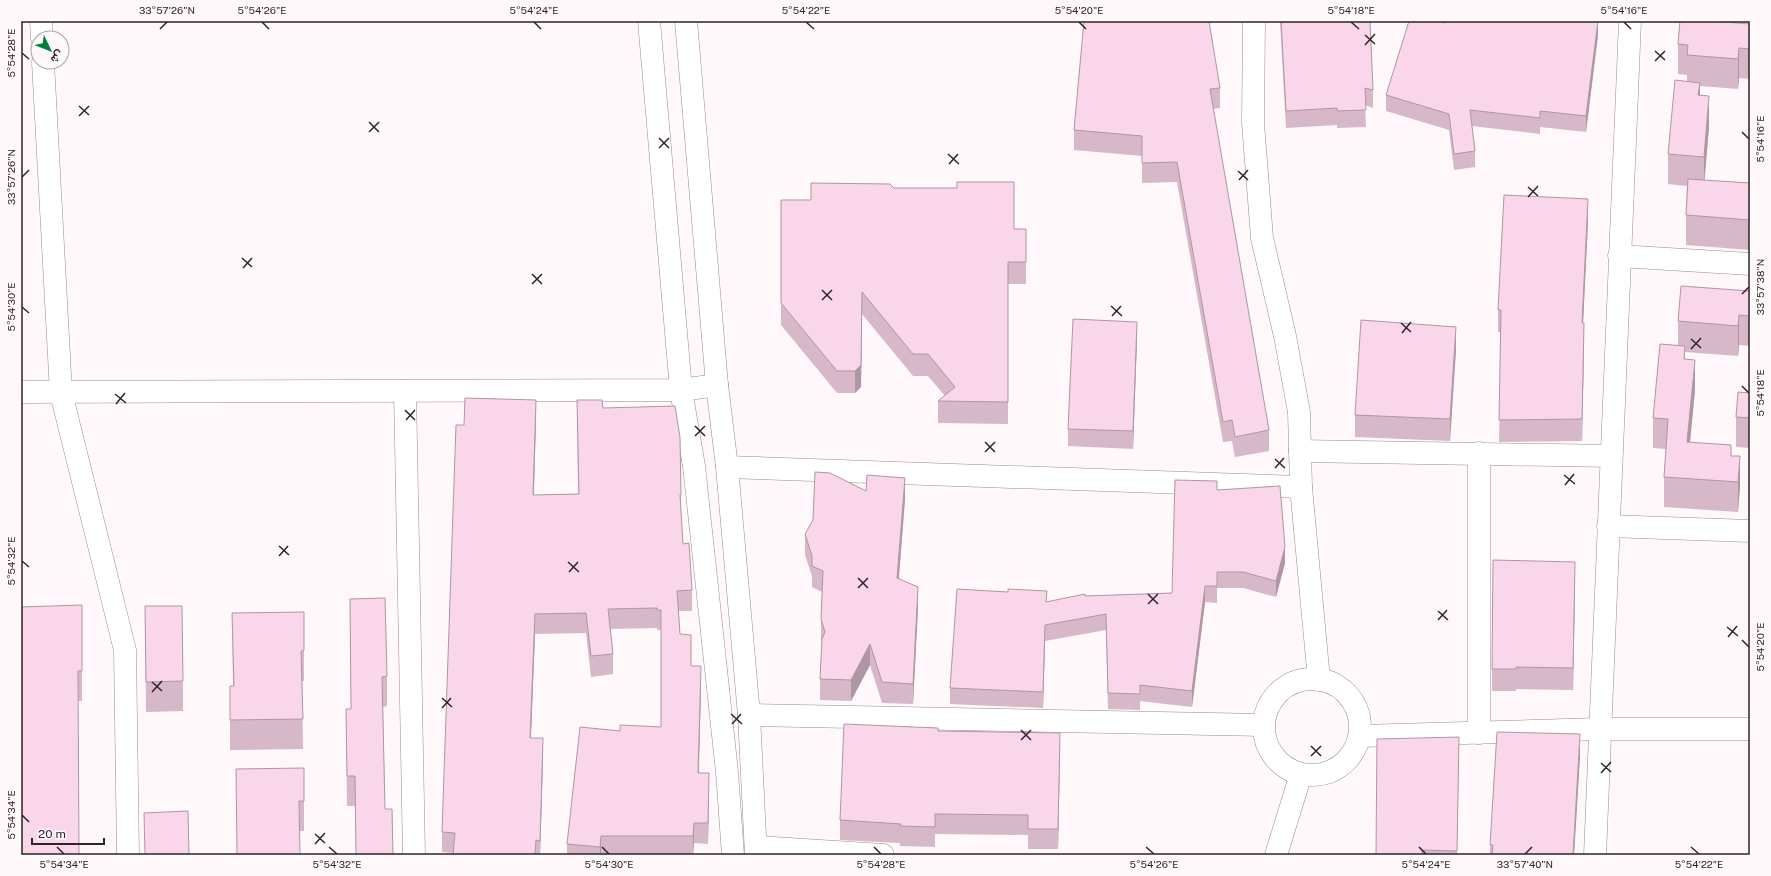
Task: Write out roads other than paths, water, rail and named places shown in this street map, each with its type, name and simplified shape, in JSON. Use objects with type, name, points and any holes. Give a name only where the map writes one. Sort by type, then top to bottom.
[{"type":"street","points":[[649,21],[681,390],[694,466],[727,772],[733,855]]},
{"type":"street","points":[[686,21],[717,385],[727,467],[749,715],[756,851],[883,855]]},
{"type":"street","points":[[1254,21],[1253,123],[1262,238],[1285,336],[1299,412],[1301,487],[1319,680]]},
{"type":"street","points":[[1595,855],[1630,21]]},
{"type":"street","points":[[43,70],[61,393],[125,650],[128,855]]},
{"type":"street","points":[[1619,256],[1750,264]]},
{"type":"street","points":[[21,392],[681,390],[717,385]]},
{"type":"street","points":[[405,391],[414,855]]},
{"type":"street","points":[[1300,450],[1611,456]]},
{"type":"street","points":[[1479,453],[1479,733]]},
{"type":"street","points":[[727,467],[1301,487]]},
{"type":"street","points":[[1608,526],[1750,531]]},
{"type":"street","points":[[1311,679],[1319,680],[1339,687],[1349,696],[1357,708],[1360,722],[1360,736],[1355,750],[1347,761],[1337,769],[1326,774],[1313,776],[1289,770],[1279,763],[1271,753],[1265,740],[1264,725],[1270,704],[1284,688],[1297,681],[1311,679]]},
{"type":"street","points":[[749,715],[1264,725]]},
{"type":"street","points":[[1360,736],[1600,729],[1750,729]]},
{"type":"street","points":[[1276,855],[1301,774]]}]
